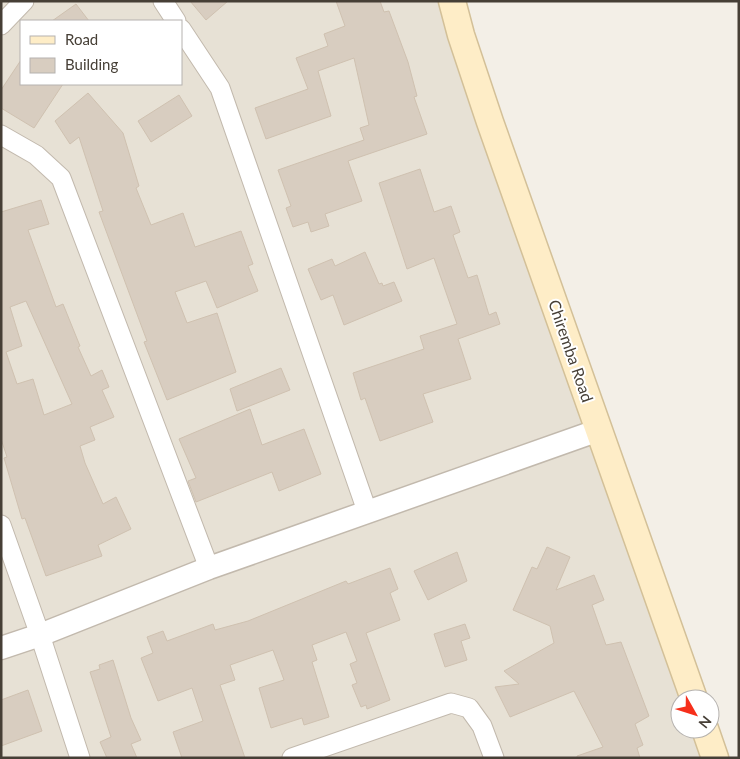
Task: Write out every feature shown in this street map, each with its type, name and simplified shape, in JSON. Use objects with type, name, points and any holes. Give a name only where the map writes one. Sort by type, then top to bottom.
[{"type":"main road","name":"Chiremba Road","points":[[452,1],[461,35],[490,122],[690,689]]},
{"type":"main road","points":[[708,739],[715,758]]},
{"type":"street","points":[[1,25],[24,1]]},
{"type":"street","points":[[163,1],[175,20]]},
{"type":"street","points":[[182,31],[220,88],[367,511]]},
{"type":"street","points":[[1,135],[36,154],[61,178],[209,568]]},
{"type":"street","points":[[1,648],[40,635],[209,568],[599,430]]},
{"type":"street","points":[[1,525],[40,635],[80,758]]},
{"type":"street","points":[[292,758],[451,703],[469,708],[482,726],[494,758]]},
{"type":"shaded area","points":[[1,1],[458,1],[705,689],[670,689],[670,739],[720,739],[720,730],[730,758],[1,758]]},
{"type":"building","points":[[190,1],[228,1],[206,20]]},
{"type":"building","points":[[336,1],[380,1],[384,12],[389,11],[408,62],[417,96],[414,97],[427,134],[348,161],[362,201],[325,214],[329,226],[311,232],[308,222],[293,227],[286,208],[291,206],[278,170],[364,140],[360,128],[369,125],[354,58],[318,71],[331,116],[266,139],[255,108],[308,89],[296,58],[328,46],[324,34],[345,26]]},
{"type":"building","points":[[76,4],[88,20],[53,20]]},
{"type":"building","points":[[20,62],[20,85],[62,85],[34,128],[1,108],[1,90]]},
{"type":"building","points":[[88,93],[123,133],[139,186],[136,188],[151,225],[183,213],[195,247],[241,231],[253,264],[248,266],[258,291],[217,308],[206,281],[175,292],[187,323],[217,313],[236,372],[167,400],[144,342],[147,341],[99,212],[103,211],[79,137],[70,144],[55,121]]},
{"type":"building","points":[[179,95],[192,116],[151,142],[138,121]]},
{"type":"building","points":[[420,169],[434,212],[451,206],[460,232],[453,235],[468,278],[477,275],[489,315],[496,312],[500,324],[458,339],[471,379],[423,394],[433,422],[380,441],[365,398],[361,400],[353,373],[424,349],[420,336],[457,324],[434,258],[407,269],[379,183]]},
{"type":"building","points":[[41,200],[49,224],[28,230],[56,307],[63,304],[80,346],[78,347],[91,376],[102,370],[109,387],[102,390],[114,417],[90,427],[95,440],[80,446],[85,463],[103,504],[116,497],[131,529],[98,545],[102,556],[46,576],[25,518],[22,519],[4,458],[7,457],[1,439],[1,212]],"holes":[[[26,301],[72,404],[44,415],[33,379],[17,384],[6,352],[22,346],[10,307]]]},
{"type":"building","points":[[365,252],[379,284],[382,283],[383,286],[394,282],[402,301],[344,325],[333,295],[321,300],[308,269],[332,259],[335,266]]},
{"type":"building","points":[[281,368],[290,390],[237,411],[230,389]]},
{"type":"building","points":[[250,409],[262,445],[304,429],[321,474],[279,491],[272,472],[196,502],[188,481],[196,478],[179,439]]},
{"type":"building","points":[[547,547],[570,557],[556,590],[594,575],[604,600],[592,605],[606,645],[621,642],[649,716],[635,724],[643,745],[637,748],[640,758],[577,758],[577,756],[603,747],[574,691],[510,717],[495,687],[519,684],[504,671],[554,643],[550,626],[513,610],[532,567],[537,569]]},
{"type":"building","points":[[457,552],[467,581],[428,600],[414,571]]},
{"type":"building","points":[[390,568],[398,589],[390,593],[400,620],[366,633],[390,700],[367,709],[366,705],[361,707],[352,685],[357,683],[350,664],[357,661],[346,632],[312,645],[317,660],[312,662],[329,717],[304,725],[302,718],[271,728],[259,688],[284,680],[273,650],[230,665],[235,680],[220,685],[245,758],[182,758],[173,732],[203,721],[192,688],[158,701],[141,658],[153,653],[147,637],[163,631],[167,641],[213,624],[215,630],[248,621],[346,581],[348,584]]},
{"type":"building","points":[[465,624],[470,638],[461,641],[467,660],[445,667],[434,634]]},
{"type":"building","points":[[113,660],[131,718],[141,740],[131,744],[137,758],[107,758],[100,742],[111,737],[90,672],[100,669],[99,665]]},
{"type":"building","points":[[28,690],[42,731],[1,746],[1,700]]}]
